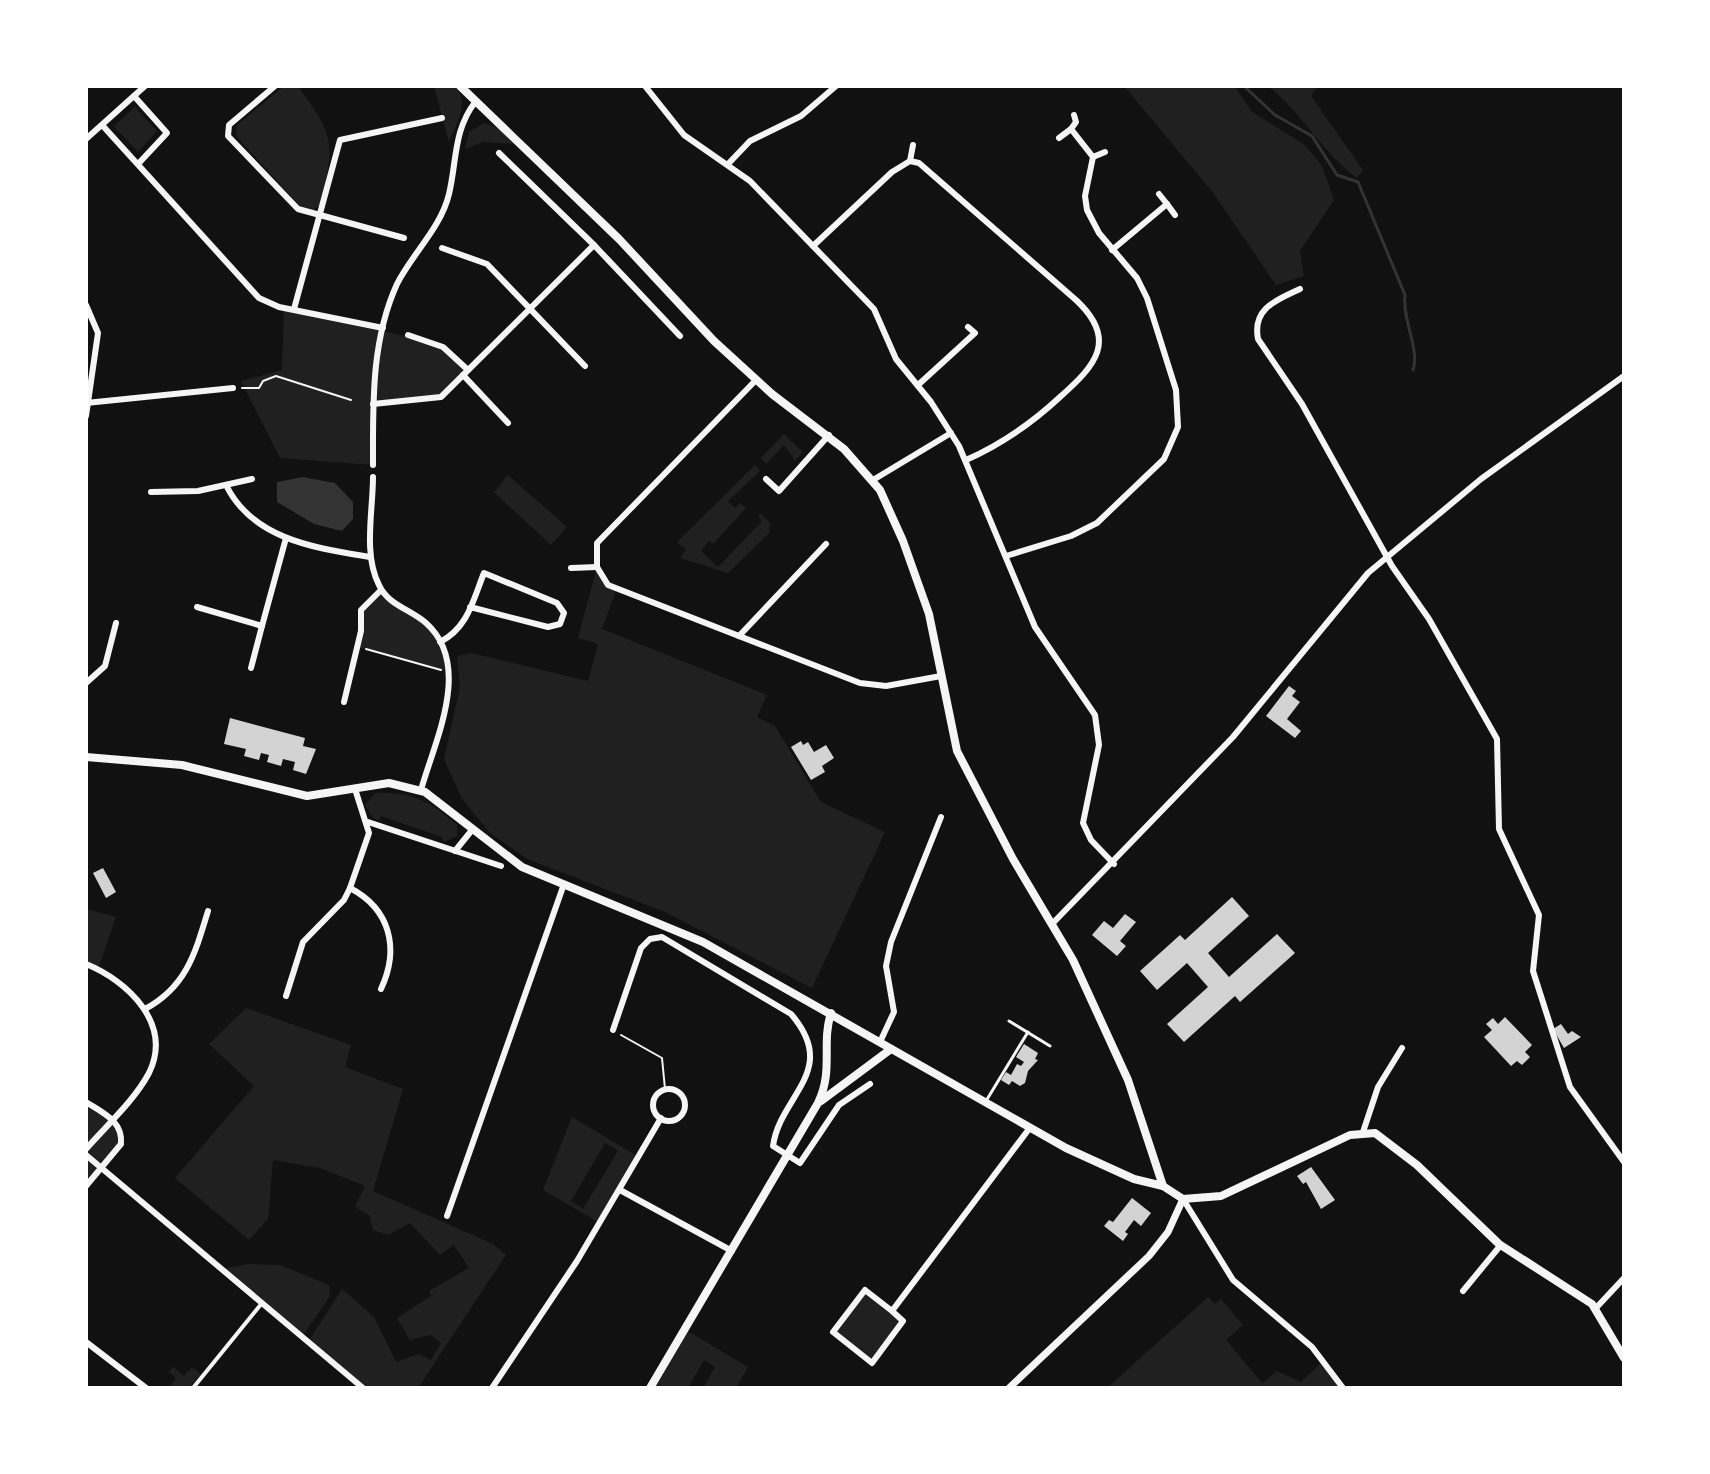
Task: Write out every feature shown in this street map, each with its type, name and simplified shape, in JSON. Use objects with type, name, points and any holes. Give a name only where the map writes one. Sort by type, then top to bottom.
[{"type":"main road","points":[[460,86],[610,230],[707,334],[756,380],[829,435],[873,480],[895,521],[924,596],[949,725],[964,766],[1013,859],[1053,923],[1128,1080],[1163,1186]]},
{"type":"main road","points":[[86,757],[182,765],[307,796],[389,783],[421,790],[443,802],[472,830],[522,867],[703,942],[1029,1129],[1134,1179],[1163,1186],[1183,1199],[1221,1196],[1363,1132],[1380,1135],[1402,1151],[1500,1246],[1596,1308],[1624,1358]]},
{"type":"main road","points":[[650,1388],[818,1103],[828,1074],[827,1024],[831,1013]]},
{"type":"main road","points":[[818,1103],[891,1049]]},
{"type":"street","points":[[86,139],[145,86]]},
{"type":"street","points":[[275,86],[229,125],[227,134],[290,203],[321,217],[404,238]]},
{"type":"street","points":[[646,86],[684,135],[729,163],[877,312],[892,352],[951,433],[966,460],[1040,637],[1095,715],[1099,745],[1083,823],[1091,840],[1114,864]]},
{"type":"street","points":[[729,163],[743,146],[801,116],[836,86]]},
{"type":"street","points":[[134,96],[167,133],[139,163]]},
{"type":"street","points":[[373,465],[373,385],[383,328],[397,286],[449,195],[459,132],[476,101]]},
{"type":"street","points":[[1059,138],[1076,122],[1074,115]]},
{"type":"street","points":[[294,309],[340,140],[442,118]]},
{"type":"street","points":[[102,125],[139,163],[152,184],[259,298],[294,309],[383,328]]},
{"type":"street","points":[[1006,556],[1071,536],[1097,523],[1164,459],[1176,436],[1178,399],[1162,340],[1143,288],[1112,250],[1087,210],[1085,196],[1093,157],[1071,129]]},
{"type":"street","points":[[813,246],[892,172],[910,161],[913,145]]},
{"type":"street","points":[[1093,157],[1105,152]]},
{"type":"street","points":[[499,153],[594,245],[680,336]]},
{"type":"street","points":[[910,161],[923,166],[1076,300],[1093,317],[1099,333],[1097,357],[1084,376],[1023,430],[966,460]]},
{"type":"street","points":[[1159,194],[1175,215]]},
{"type":"street","points":[[1112,250],[1167,204]]},
{"type":"street","points":[[373,404],[435,400],[531,310],[594,245]]},
{"type":"street","points":[[442,248],[487,264],[585,366]]},
{"type":"street","points":[[1300,289],[1263,310],[1258,320],[1258,339],[1302,404],[1387,557],[1429,619],[1497,739],[1499,829],[1539,915],[1533,971],[1570,1087],[1624,1162]]},
{"type":"street","points":[[86,305],[98,333],[86,416]]},
{"type":"street","points":[[968,327],[982,340]]},
{"type":"street","points":[[918,385],[975,333]]},
{"type":"street","points":[[408,335],[443,347],[508,423]]},
{"type":"street","points":[[1053,923],[1114,864],[1233,737],[1347,596],[1387,557],[1481,479],[1612,388],[1624,376]]},
{"type":"street","points":[[756,380],[597,543],[597,567],[608,585],[869,685],[894,685],[941,676]]},
{"type":"street","points":[[87,404],[233,388]]},
{"type":"street","points":[[873,480],[951,433]]},
{"type":"street","points":[[766,479],[779,491],[829,435]]},
{"type":"street","points":[[373,477],[370,557],[381,590],[426,623],[440,642],[449,672],[442,721],[421,790]]},
{"type":"street","points":[[151,492],[198,491],[252,479]]},
{"type":"street","points":[[226,485],[245,511],[286,538],[317,549],[370,557]]},
{"type":"street","points":[[251,668],[286,538]]},
{"type":"street","points":[[739,636],[826,544]]},
{"type":"street","points":[[571,568],[597,567]]},
{"type":"street","points":[[440,642],[460,628],[484,573],[557,603],[564,613],[560,624],[544,627],[470,607]]},
{"type":"street","points":[[344,702],[357,647],[361,610],[381,590]]},
{"type":"street","points":[[197,607],[262,626]]},
{"type":"street","points":[[86,683],[105,666],[116,623]]},
{"type":"street","points":[[286,996],[303,942],[344,900],[369,833],[355,789]]},
{"type":"street","points":[[880,1042],[894,1012],[886,966],[891,942],[941,817]]},
{"type":"street","points":[[368,822],[501,866]]},
{"type":"street","points":[[455,851],[472,830]]},
{"type":"street","points":[[447,1216],[564,884]]},
{"type":"street","points":[[350,888],[376,905],[386,923],[390,959],[381,989]]},
{"type":"street","points":[[145,1009],[170,994],[185,975],[208,911]]},
{"type":"street","points":[[613,1030],[641,948],[658,937],[670,940],[791,1014],[806,1038],[810,1061],[808,1076],[773,1146],[800,1163],[806,1159],[839,1105],[870,1084]]},
{"type":"street","points":[[86,964],[126,986],[145,1009],[153,1032],[154,1060],[143,1083],[86,1149]]},
{"type":"street","points":[[1363,1132],[1378,1087],[1402,1048]]},
{"type":"street","points":[[665,1089],[678,1092],[684,1109],[675,1119],[661,1118],[654,1112],[653,1102],[657,1094],[665,1089]]},
{"type":"street","points":[[86,1102],[119,1127],[121,1144],[86,1186]]},
{"type":"street","points":[[492,1388],[536,1325],[661,1118]]},
{"type":"street","points":[[892,1311],[1029,1129]]},
{"type":"street","points":[[86,1155],[363,1388]]},
{"type":"street","points":[[620,1190],[732,1251]]},
{"type":"street","points":[[1009,1388],[1139,1266],[1168,1232],[1183,1199]]},
{"type":"street","points":[[1183,1199],[1233,1280],[1312,1347],[1343,1388]]},
{"type":"street","points":[[1463,1291],[1500,1246]]},
{"type":"street","points":[[1596,1308],[1624,1278]]},
{"type":"street","points":[[865,1290],[892,1311],[903,1321],[872,1363],[833,1332],[865,1290]]},
{"type":"street","points":[[193,1388],[262,1303]]},
{"type":"street","points":[[86,1342],[146,1388]]},
{"type":"lane","points":[[1009,1021],[1050,1046]]},
{"type":"lane","points":[[985,1103],[1028,1032]]},
{"type":"path","points":[[233,388],[259,388],[263,381],[276,376],[351,400]]},
{"type":"path","points":[[357,647],[449,672]]},
{"type":"path","points":[[613,1030],[662,1058],[665,1089]]},
{"type":"shaded area","points":[[284,86],[298,86],[319,118],[328,142],[325,184],[320,205],[313,210],[299,205],[236,136],[237,125]]},
{"type":"shaded area","points":[[434,86],[454,86],[461,100],[460,114],[449,142]]},
{"type":"shaded area","points":[[1124,86],[1235,86],[1251,111],[1305,145],[1322,166],[1334,200],[1300,251],[1304,276],[1276,285],[1214,194]]},
{"type":"shaded area","points":[[1268,86],[1318,86],[1311,96],[1363,170],[1357,178],[1333,157]]},
{"type":"shaded area","points":[[135,107],[157,131],[138,152],[114,126]]},
{"type":"shaded area","points":[[484,123],[497,127],[516,144],[483,142],[465,149],[469,132]]},
{"type":"shaded area","points":[[284,308],[434,343],[468,370],[441,397],[373,404],[373,465],[280,458],[241,381],[282,370]]},
{"type":"shaded area","points":[[784,434],[803,452],[795,461],[784,445],[766,464],[761,458]]},
{"type":"shaded area","points":[[755,465],[760,471],[728,501],[735,508],[740,503],[746,508],[713,544],[709,541],[701,551],[718,567],[762,521],[758,516],[761,514],[770,523],[769,533],[728,573],[680,558],[686,550],[677,542]]},
{"type":"shaded area","points":[[508,475],[567,527],[551,545],[494,492]]},
{"type":"shaded area","points":[[303,477],[335,483],[353,502],[353,519],[342,531],[314,524],[277,502],[277,482]]},
{"type":"shaded area","points":[[597,567],[608,584],[617,588],[602,629],[767,695],[757,717],[775,726],[821,802],[885,832],[812,988],[665,912],[527,859],[490,833],[462,799],[444,759],[460,687],[457,656],[471,653],[588,681],[598,644],[578,638]]},
{"type":"shaded area","points":[[381,590],[424,624],[437,643],[449,672],[357,647],[361,610]]},
{"type":"shaded area","points":[[375,793],[410,796],[429,804],[457,825],[457,836],[444,842],[442,837],[381,816],[379,820],[373,818],[365,805]]},
{"type":"shaded area","points":[[86,909],[116,917],[98,969],[86,964]]},
{"type":"shaded area","points":[[246,1008],[351,1045],[345,1067],[403,1089],[373,1191],[493,1244],[506,1255],[418,1388],[363,1388],[308,1342],[342,1289],[374,1317],[396,1362],[419,1354],[431,1360],[441,1343],[431,1335],[410,1340],[397,1318],[431,1296],[429,1291],[469,1268],[454,1245],[440,1255],[410,1223],[388,1235],[373,1230],[370,1216],[355,1207],[365,1186],[320,1168],[273,1160],[268,1219],[249,1240],[175,1178],[254,1086],[209,1044]]},
{"type":"shaded area","points":[[86,1102],[112,1119],[121,1144],[86,1186]]},
{"type":"shaded area","points":[[572,1117],[639,1157],[600,1223],[543,1190]],"holes":[[[605,1143],[618,1151],[583,1209],[571,1201]]]},
{"type":"shaded area","points":[[248,1264],[280,1265],[329,1285],[330,1296],[302,1337],[222,1269]]},
{"type":"shaded area","points":[[865,1290],[903,1321],[872,1363],[833,1332]]},
{"type":"shaded area","points":[[1208,1297],[1215,1304],[1221,1299],[1243,1325],[1226,1340],[1262,1383],[1277,1371],[1301,1382],[1324,1360],[1343,1388],[1107,1388]]},
{"type":"shaded area","points":[[686,1330],[748,1367],[736,1388],[703,1388],[715,1367],[704,1360],[688,1388],[650,1388]]},
{"type":"shaded area","points":[[173,1367],[184,1376],[192,1367],[201,1374],[189,1388],[169,1388],[176,1378],[169,1372]]},
{"type":"building","points":[[1289,686],[1296,691],[1292,696],[1300,702],[1287,719],[1301,731],[1295,738],[1266,716]]},
{"type":"building","points":[[230,718],[305,738],[303,746],[316,749],[306,774],[293,770],[295,762],[283,759],[281,766],[267,762],[269,755],[261,753],[259,760],[244,756],[246,749],[224,744]]},
{"type":"building","points":[[801,741],[803,745],[808,742],[814,752],[826,745],[834,758],[822,766],[825,772],[811,780],[791,747]]},
{"type":"building","points":[[103,868],[116,892],[106,898],[93,873]]},
{"type":"building","points":[[1232,897],[1249,916],[1208,953],[1229,977],[1277,934],[1295,953],[1240,1002],[1235,996],[1184,1042],[1167,1024],[1208,987],[1187,963],[1157,990],[1140,971],[1180,935],[1185,940]]},
{"type":"building","points":[[1125,914],[1136,922],[1120,941],[1126,946],[1117,956],[1092,935],[1104,921],[1113,928]]},
{"type":"building","points":[[1505,1017],[1532,1045],[1525,1052],[1530,1057],[1522,1065],[1517,1061],[1511,1066],[1484,1037],[1492,1030],[1486,1024],[1493,1018],[1498,1024]]},
{"type":"building","points":[[1561,1024],[1568,1034],[1572,1031],[1581,1037],[1564,1048],[1553,1029]]},
{"type":"building","points":[[1024,1044],[1038,1053],[1035,1059],[1038,1060],[1028,1071],[1025,1083],[1020,1086],[1012,1081],[1009,1085],[1001,1080],[1006,1072],[1011,1075],[1017,1064],[1021,1066],[1024,1062],[1016,1057]]},
{"type":"building","points":[[1311,1167],[1335,1200],[1321,1209],[1306,1182],[1303,1184],[1297,1176]]},
{"type":"building","points":[[1132,1198],[1151,1213],[1141,1226],[1134,1220],[1125,1232],[1128,1234],[1123,1241],[1104,1226],[1109,1220],[1113,1222]]},
{"type":"waterway","points":[[1244,86],[1275,115],[1312,136],[1337,175],[1358,182],[1405,295],[1415,362],[1413,370]]}]
